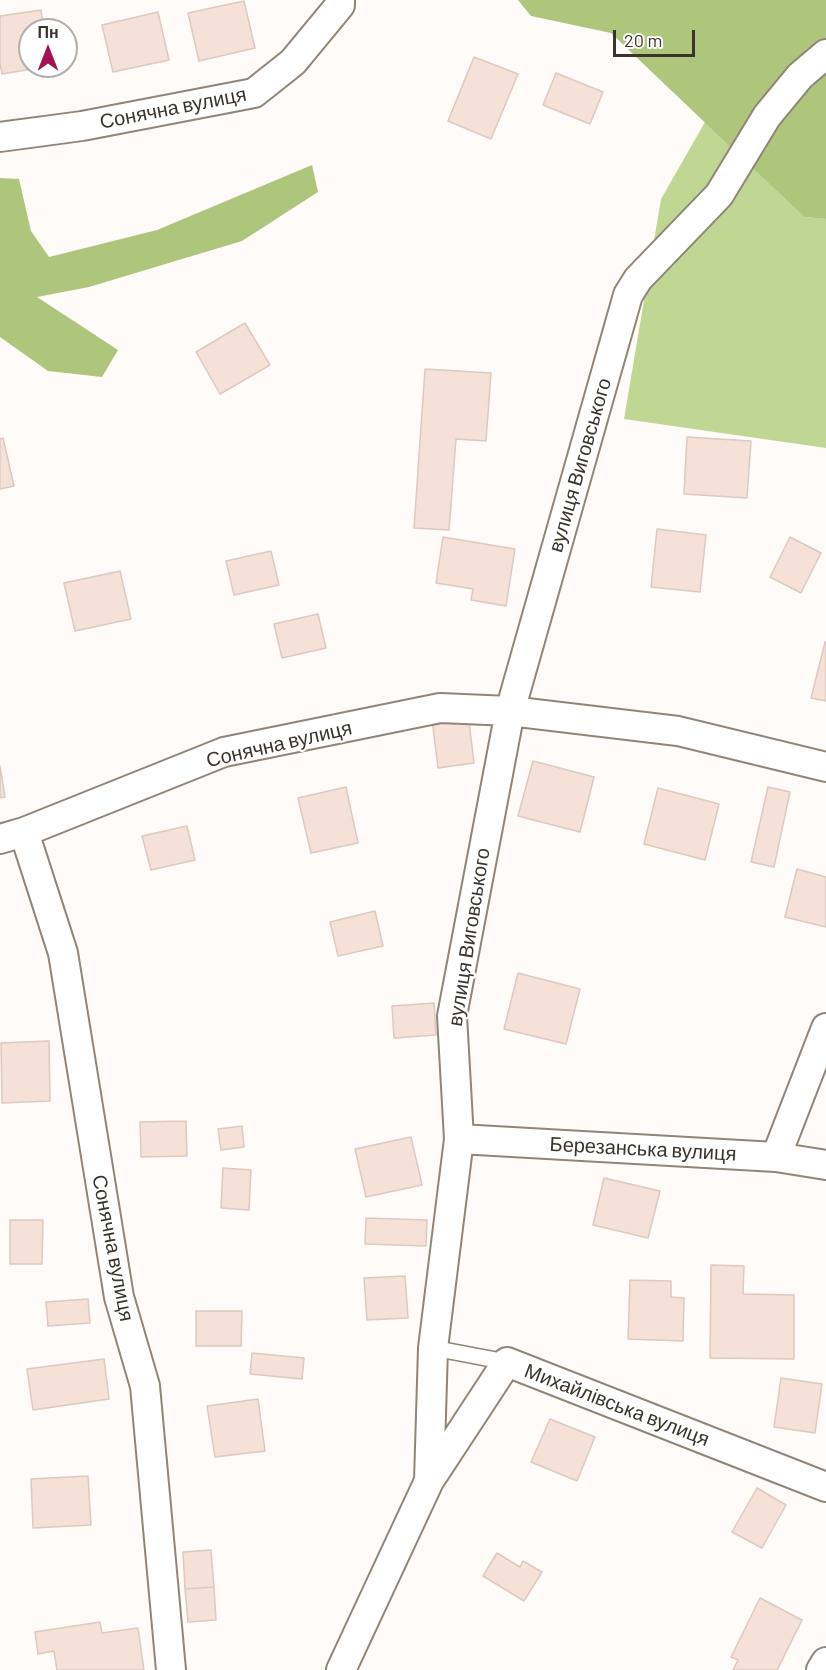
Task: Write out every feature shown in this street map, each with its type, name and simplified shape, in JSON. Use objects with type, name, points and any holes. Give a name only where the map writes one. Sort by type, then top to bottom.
[{"type":"street","name":"Сонячна вулиця","points":[[0,137],[82,126],[254,93],[293,62],[343,2]]},
{"type":"street","name":"вулиця Виговського","points":[[341,1670],[429,1481],[433,1348],[459,1139],[452,1016],[510,711],[628,295],[638,279],[688,224],[719,195],[774,108],[800,76],[826,54]]},
{"type":"street","name":"Сонячна вулиця","points":[[171,1670],[145,1386],[119,1297],[63,953],[12,836],[224,752],[440,708],[510,711],[678,731],[826,767]]},
{"type":"street","points":[[776,1157],[826,1028]]},
{"type":"street","name":"Березанська вулиця","points":[[459,1139],[776,1157],[826,1165]]},
{"type":"street","name":"Михайлівська вулиця","points":[[429,1481],[507,1362],[826,1487]]},
{"type":"street","points":[[822,1670],[826,1662]]},
{"type":"lane","points":[[433,1348],[507,1362]]},
{"type":"green space","points":[[518,0],[826,0],[826,219],[804,217],[611,33],[531,16]]},
{"type":"green space","points":[[705,122],[804,217],[826,219],[826,448],[624,419],[661,199]]},
{"type":"green space","points":[[312,165],[318,192],[242,241],[89,287],[37,297],[118,350],[102,377],[48,371],[0,337],[0,178],[19,179],[31,231],[49,257],[157,230]]},
{"type":"building","points":[[244,1],[255,48],[199,61],[188,13]]},
{"type":"building","points":[[41,10],[42,18],[18,18],[18,71],[2,74],[0,16]]},
{"type":"building","points":[[158,12],[169,60],[113,72],[102,25]]},
{"type":"building","points":[[474,57],[518,74],[491,139],[448,121]]},
{"type":"building","points":[[556,73],[603,92],[590,124],[543,105]]},
{"type":"building","points":[[245,323],[270,365],[220,394],[196,352]]},
{"type":"building","points":[[425,369],[491,373],[486,441],[456,439],[449,530],[414,528]]},
{"type":"building","points":[[687,437],[751,441],[747,498],[684,494]]},
{"type":"building","points":[[3,438],[14,486],[0,489],[0,439]]},
{"type":"building","points":[[657,529],[706,535],[700,592],[651,587]]},
{"type":"building","points":[[443,537],[515,549],[506,606],[471,600],[473,589],[436,583]]},
{"type":"building","points":[[790,537],[821,553],[801,593],[770,577]]},
{"type":"building","points":[[271,551],[279,585],[234,595],[226,561]]},
{"type":"building","points":[[120,571],[131,619],[75,631],[64,583]]},
{"type":"building","points":[[318,614],[326,648],[282,658],[274,624]]},
{"type":"building","points":[[826,642],[826,701],[811,698]]},
{"type":"building","points":[[468,714],[474,763],[438,768],[432,719]]},
{"type":"building","points":[[533,761],[594,777],[580,832],[518,816]]},
{"type":"building","points":[[0,766],[5,797],[0,798]]},
{"type":"building","points":[[346,787],[358,843],[311,853],[298,798]]},
{"type":"building","points":[[768,787],[790,792],[774,867],[751,862]]},
{"type":"building","points":[[658,788],[719,804],[705,860],[644,844]]},
{"type":"building","points":[[187,826],[195,860],[151,870],[142,836]]},
{"type":"building","points":[[797,869],[826,877],[826,927],[785,917]]},
{"type":"building","points":[[375,911],[383,946],[338,956],[330,922]]},
{"type":"building","points":[[518,973],[580,989],[566,1044],[504,1029]]},
{"type":"building","points":[[434,1003],[436,1035],[394,1038],[392,1006]]},
{"type":"building","points":[[49,1041],[50,1101],[2,1103],[1,1043]]},
{"type":"building","points":[[186,1121],[187,1156],[141,1157],[140,1122]]},
{"type":"building","points":[[242,1126],[244,1147],[221,1150],[218,1129]]},
{"type":"building","points":[[411,1137],[422,1185],[366,1197],[355,1149]]},
{"type":"building","points":[[223,1168],[251,1170],[249,1210],[221,1208]]},
{"type":"building","points":[[604,1178],[660,1191],[648,1238],[593,1225]]},
{"type":"building","points":[[366,1218],[427,1220],[426,1246],[365,1244]]},
{"type":"building","points":[[10,1220],[43,1220],[42,1264],[10,1264]]},
{"type":"building","points":[[711,1265],[744,1266],[743,1294],[794,1295],[794,1359],[710,1358]]},
{"type":"building","points":[[405,1276],[408,1318],[367,1320],[364,1278]]},
{"type":"building","points":[[630,1280],[671,1281],[671,1297],[684,1298],[683,1341],[628,1339]]},
{"type":"building","points":[[88,1299],[90,1323],[48,1326],[46,1302]]},
{"type":"building","points":[[196,1311],[242,1311],[241,1346],[196,1346]]},
{"type":"building","points":[[252,1353],[304,1358],[302,1379],[250,1374]]},
{"type":"building","points":[[104,1359],[109,1399],[33,1410],[27,1369]]},
{"type":"building","points":[[781,1378],[822,1384],[815,1433],[774,1427]]},
{"type":"building","points":[[258,1399],[265,1451],[215,1457],[207,1406]]},
{"type":"building","points":[[550,1419],[595,1437],[577,1481],[531,1462]]},
{"type":"building","points":[[88,1476],[91,1525],[33,1528],[31,1479]]},
{"type":"building","points":[[757,1488],[786,1505],[762,1548],[732,1532]]},
{"type":"building","points":[[211,1550],[214,1587],[185,1589],[183,1552]]},
{"type":"building","points":[[497,1553],[520,1567],[523,1561],[542,1572],[524,1601],[483,1576]]},
{"type":"building","points":[[214,1587],[216,1620],[188,1622],[185,1589]]},
{"type":"building","points":[[760,1598],[802,1620],[777,1670],[733,1670],[738,1660],[731,1657]]},
{"type":"building","points":[[100,1622],[102,1633],[138,1628],[144,1670],[57,1670],[54,1651],[38,1654],[35,1632]]}]
